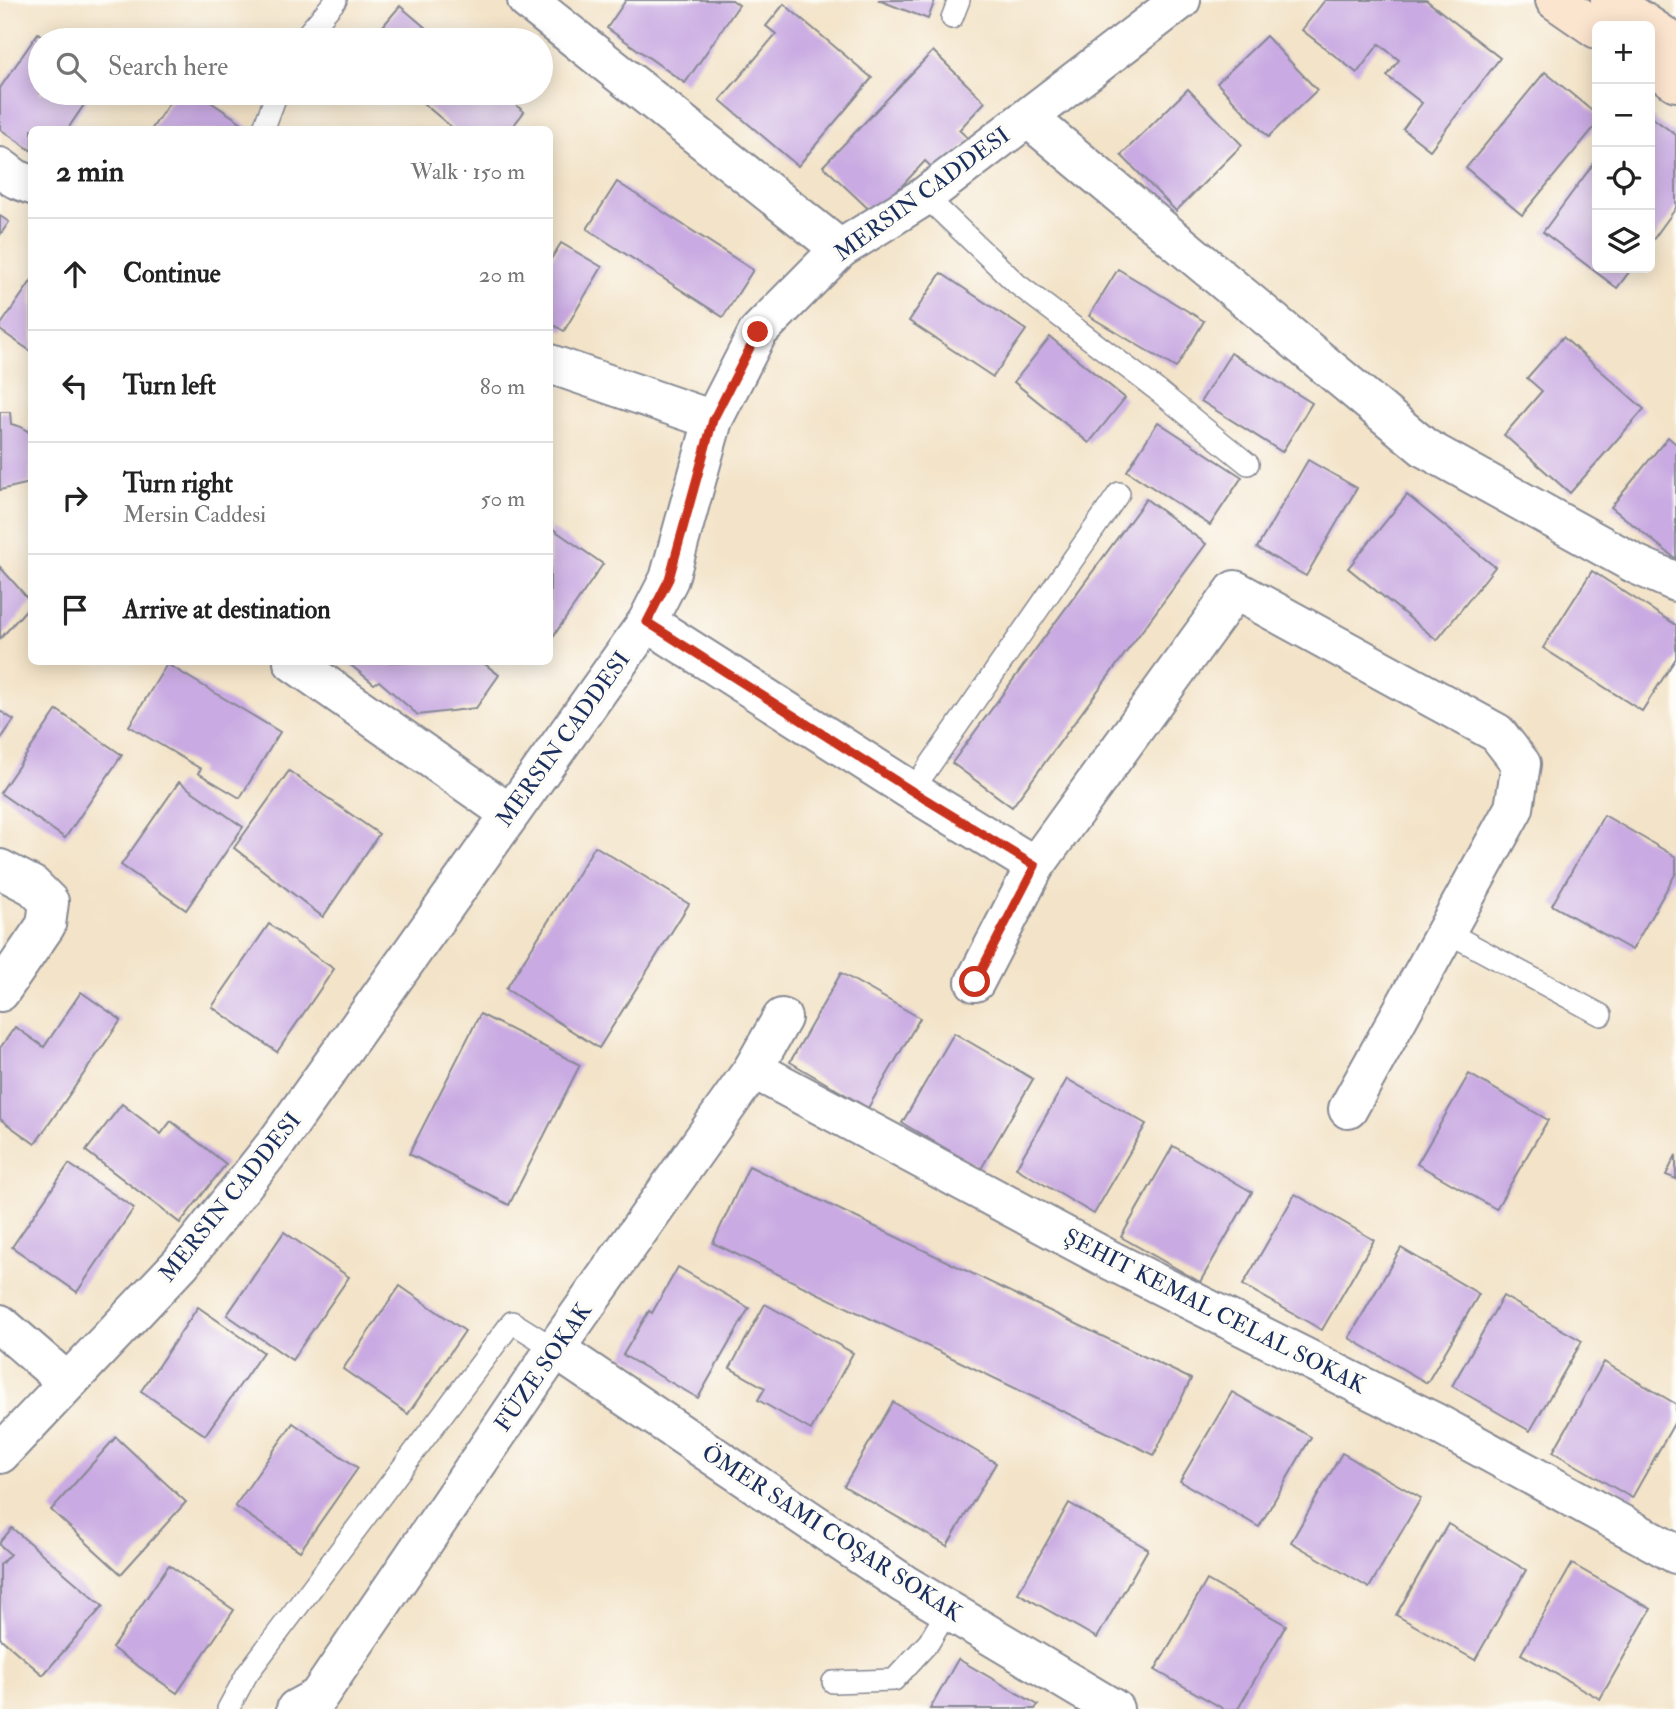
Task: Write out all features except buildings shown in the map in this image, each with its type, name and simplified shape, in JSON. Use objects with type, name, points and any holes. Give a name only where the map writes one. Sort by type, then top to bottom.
[{"type":"street","points":[[527,0],[840,249]]},
{"type":"street","name":"MERSIN CADDESI","points":[[0,1454],[181,1263],[277,1142],[647,622],[669,579],[713,420],[758,332],[840,249],[925,196],[1181,0]]},
{"type":"street","points":[[1555,0],[1592,26]]},
{"type":"street","points":[[1610,0],[1676,44]]},
{"type":"street","points":[[1655,67],[1676,82]]},
{"type":"street","points":[[1028,118],[1424,448],[1636,564],[1676,582]]},
{"type":"street","points":[[0,167],[16,179],[28,183]]},
{"type":"street","points":[[553,365],[713,420]]},
{"type":"street","points":[[975,982],[1035,866],[1235,590],[1497,733],[1521,764],[1514,808],[1348,1109]]},
{"type":"street","points":[[647,622],[1035,866]]},
{"type":"street","points":[[297,665],[509,813]]},
{"type":"street","points":[[0,869],[33,886],[49,902],[46,925],[0,992]]},
{"type":"street","name":"FÜZE SOKAK","points":[[318,1705],[555,1349],[753,1069],[782,1018]]},
{"type":"street","name":"ŞEHIT KEMAL CELAL SOKAK","points":[[753,1069],[1112,1261],[1434,1422],[1676,1554]]},
{"type":"street","points":[[0,1324],[67,1382]]},
{"type":"street","name":"ÖMER SAMI COŞAR SOKAK","points":[[555,1349],[904,1584],[1114,1709]]},
{"type":"lane","points":[[313,28],[336,0]]},
{"type":"lane","points":[[265,126],[272,105]]},
{"type":"lane","points":[[925,196],[1017,284],[1157,390],[1248,464]]},
{"type":"lane","points":[[912,791],[1119,493]]},
{"type":"lane","points":[[1447,932],[1601,1015]]},
{"type":"lane","points":[[228,1709],[247,1675],[512,1322],[555,1349]]},
{"type":"lane","points":[[833,1682],[894,1681],[929,1642],[948,1610]]},
{"type":"route","points":[[758,332],[713,420],[669,579],[647,622],[1035,866],[975,982]]}]
